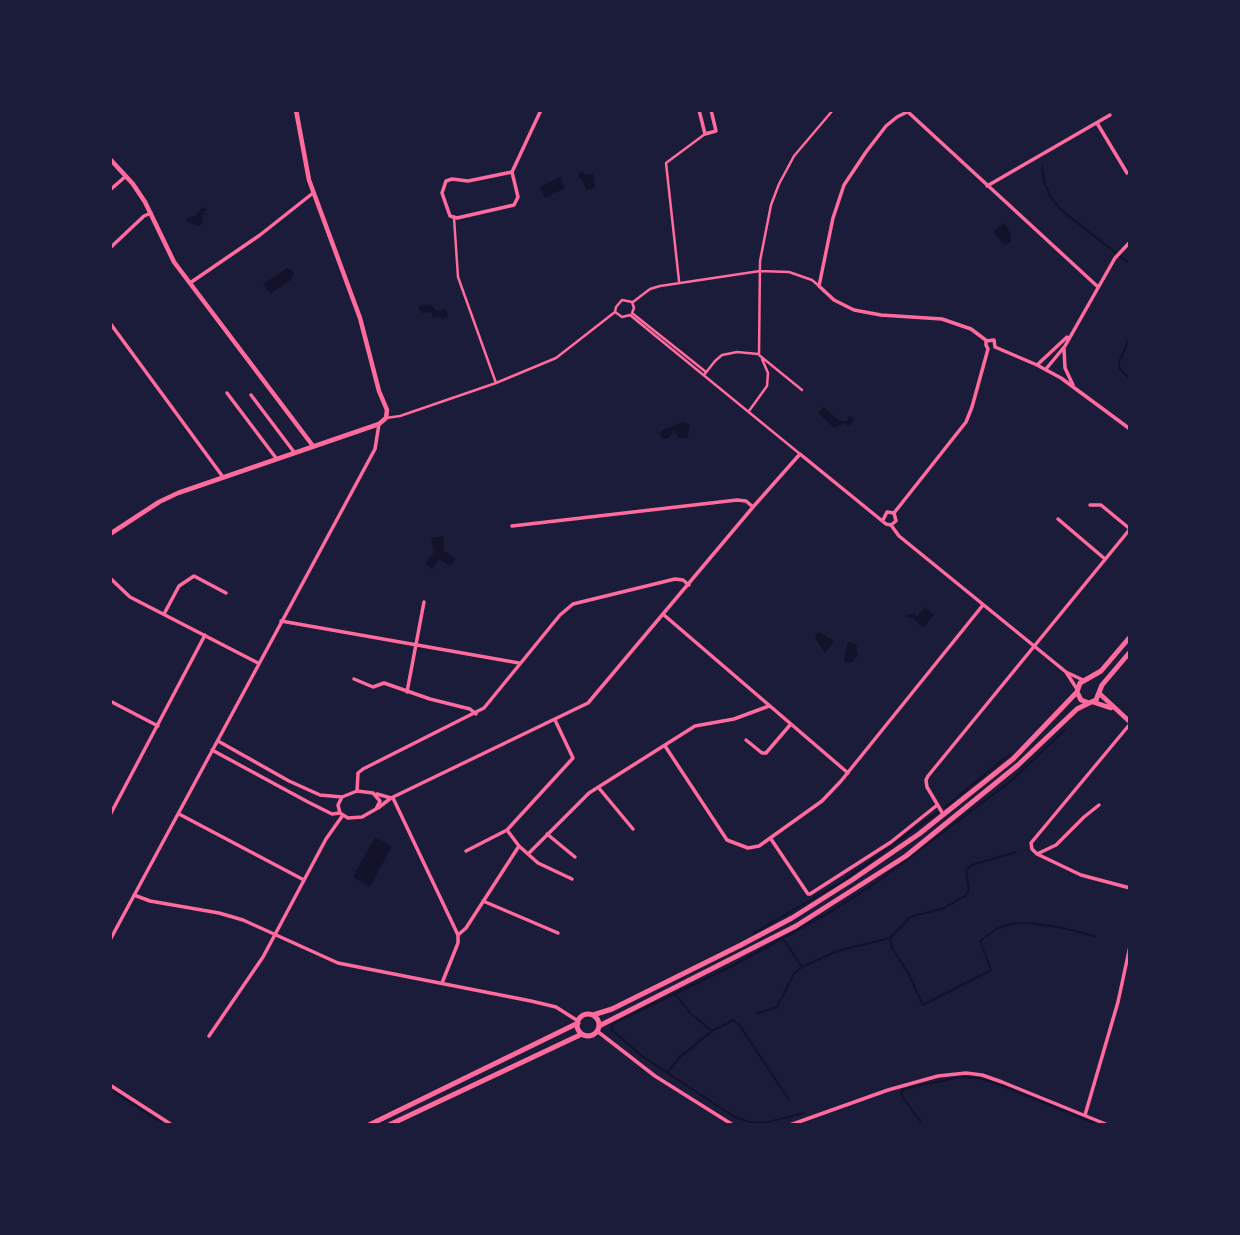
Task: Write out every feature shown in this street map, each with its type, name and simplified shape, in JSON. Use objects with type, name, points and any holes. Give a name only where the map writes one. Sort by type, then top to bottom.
[{"type":"main road","points":[[369,1125],[578,1022],[583,1016],[612,1009],[741,945],[792,918],[852,880],[944,815],[1013,759],[1069,703],[1080,683],[1101,671],[1130,637]]},
{"type":"main road","points":[[578,1022],[578,1029],[589,1036],[598,1028],[796,926],[896,863],[1018,765],[1077,709],[1091,702],[1100,693],[1107,678],[1130,652]]},
{"type":"main road","points":[[1087,680],[1098,684],[1100,693]]},
{"type":"main road","points":[[1077,691],[1081,700],[1091,702]]},
{"type":"main road","points":[[593,1015],[598,1020],[598,1028]]},
{"type":"main road","points":[[389,1125],[582,1034]]},
{"type":"street","points":[[296,110],[313,193],[360,318],[380,396],[387,410],[386,418]]},
{"type":"street","points":[[512,172],[468,181],[446,181],[442,193],[448,214],[454,218],[514,205],[518,197],[512,172],[541,110]]},
{"type":"street","points":[[699,110],[705,134]]},
{"type":"street","points":[[678,281],[666,163],[705,134],[716,131],[711,110]]},
{"type":"street","points":[[750,411],[763,395],[766,386],[766,368],[759,355],[760,271],[768,218],[779,184],[794,156],[833,110]]},
{"type":"street","points":[[819,286],[833,218],[844,185],[886,126],[908,111],[1097,286]]},
{"type":"street","points":[[987,186],[1110,115]]},
{"type":"street","points":[[1097,123],[1127,173]]},
{"type":"street","points":[[110,159],[126,176],[151,213],[170,255],[313,446]]},
{"type":"street","points":[[110,190],[126,176]]},
{"type":"street","points":[[190,283],[260,235],[313,193]]},
{"type":"street","points":[[110,248],[151,213]]},
{"type":"street","points":[[454,218],[458,277],[496,383]]},
{"type":"street","points":[[1046,369],[1065,346],[1120,250],[1130,242]]},
{"type":"street","points":[[110,534],[159,502],[293,452],[380,424],[386,418],[400,416],[496,383],[556,358],[615,312],[622,300],[632,302],[650,289],[678,281],[760,271],[789,272],[812,280],[834,300],[853,310],[881,315],[942,319],[971,329],[987,341],[994,340],[996,347]]},
{"type":"street","points":[[615,312],[622,317],[631,314],[634,308],[632,302]]},
{"type":"street","points":[[631,314],[800,454],[891,525],[899,536],[1066,672],[1075,683],[1077,691]]},
{"type":"street","points":[[110,323],[223,477]]},
{"type":"street","points":[[1037,365],[1069,336]]},
{"type":"street","points":[[894,513],[966,422],[988,349],[987,341]]},
{"type":"street","points":[[1065,346],[1065,368],[1074,387]]},
{"type":"street","points":[[988,349],[996,347],[1046,369],[1130,429]]},
{"type":"street","points":[[705,373],[715,361],[727,354],[745,352],[759,355],[802,390]]},
{"type":"street","points":[[227,393],[276,458]]},
{"type":"street","points":[[251,395],[293,452]]},
{"type":"street","points":[[110,940],[375,449],[380,424]]},
{"type":"street","points":[[212,750],[332,814],[354,819],[555,720],[588,703],[598,694],[800,454]]},
{"type":"street","points":[[512,526],[737,499],[746,501],[753,507]]},
{"type":"street","points":[[944,815],[927,788],[928,776],[1130,529],[1101,505],[1090,505]]},
{"type":"street","points":[[883,520],[886,513],[894,513]]},
{"type":"street","points":[[891,525],[896,521],[894,513]]},
{"type":"street","points":[[1058,519],[1105,559]]},
{"type":"street","points":[[164,614],[179,586],[194,576],[226,593]]},
{"type":"street","points":[[110,579],[130,597],[258,663]]},
{"type":"street","points":[[356,791],[358,773],[363,769],[476,714],[491,700],[560,615],[573,604],[675,579],[690,585]]},
{"type":"street","points":[[407,692],[424,602]]},
{"type":"street","points":[[666,746],[727,840],[748,848],[759,846],[822,801],[848,773],[983,605]]},
{"type":"street","points":[[664,615],[848,773]]},
{"type":"street","points":[[281,621],[519,663]]},
{"type":"street","points":[[110,815],[205,635]]},
{"type":"street","points":[[1066,672],[1087,680]]},
{"type":"street","points":[[354,680],[373,687],[384,683],[470,709],[476,714]]},
{"type":"street","points":[[1100,693],[1130,723],[1031,843],[1032,849],[1037,853],[1081,875],[1130,888]]},
{"type":"street","points":[[110,701],[158,726]]},
{"type":"street","points":[[1091,702],[1115,710]]},
{"type":"street","points":[[529,853],[581,799],[695,726],[734,719],[769,706]]},
{"type":"street","points":[[466,851],[507,830],[573,758],[555,720]]},
{"type":"street","points":[[746,740],[762,753],[766,753],[790,724]]},
{"type":"street","points":[[217,741],[320,795],[342,797],[356,791],[392,798],[458,935],[458,943],[442,983]]},
{"type":"street","points":[[598,787],[633,829]]},
{"type":"street","points":[[373,793],[380,801],[376,809]]},
{"type":"street","points":[[209,1036],[275,935],[341,814],[338,805],[342,797]]},
{"type":"street","points":[[771,839],[810,894],[891,842],[936,805]]},
{"type":"street","points":[[1037,853],[1056,845],[1099,805]]},
{"type":"street","points":[[178,814],[304,880]]},
{"type":"street","points":[[507,830],[519,846],[538,863],[572,879]]},
{"type":"street","points":[[547,834],[575,857]]},
{"type":"street","points":[[458,935],[466,928],[519,846]]},
{"type":"street","points":[[134,895],[150,901],[243,920],[338,964],[546,1004],[567,1013],[578,1022]]},
{"type":"street","points":[[483,901],[558,933]]},
{"type":"street","points":[[1085,1115],[1118,1002],[1130,946]]},
{"type":"street","points":[[598,1028],[619,1048],[664,1082],[733,1125]]},
{"type":"street","points":[[790,1125],[888,1090],[938,1076],[967,1073],[992,1078],[1108,1125]]},
{"type":"street","points":[[110,1085],[172,1125]]},
{"type":"shaded area","points":[[581,171],[586,175],[593,173],[595,188],[586,190],[578,176]]},
{"type":"shaded area","points":[[560,177],[565,188],[545,198],[540,187]]},
{"type":"shaded area","points":[[202,207],[207,209],[204,212],[207,215],[202,214],[201,224],[198,226],[186,221],[188,217],[196,216]]},
{"type":"shaded area","points":[[1004,223],[1011,234],[1011,241],[1006,245],[993,231]]},
{"type":"shaded area","points":[[287,268],[294,272],[292,279],[270,294],[263,284]]},
{"type":"shaded area","points":[[430,304],[437,311],[446,309],[448,316],[442,320],[440,316],[433,318],[431,312],[422,313],[419,310],[419,306]]},
{"type":"shaded area","points":[[823,407],[840,421],[847,421],[849,416],[855,419],[849,426],[844,423],[834,428],[818,413]]},
{"type":"shaded area","points":[[683,422],[690,425],[687,438],[680,438],[674,431],[668,439],[662,438],[662,430]]},
{"type":"shaded area","points":[[443,536],[444,551],[456,559],[450,566],[439,559],[432,569],[425,563],[434,553],[431,538]]},
{"type":"shaded area","points":[[925,607],[934,615],[923,628],[914,619],[905,616],[914,613],[917,617]]},
{"type":"shaded area","points":[[819,632],[834,641],[825,653],[815,638]]},
{"type":"shaded area","points":[[848,642],[857,645],[858,654],[852,663],[844,661]]},
{"type":"shaded area","points":[[375,837],[392,846],[370,887],[353,877]]},
{"type":"waterway","points":[[1042,166],[1044,182],[1050,196],[1061,210],[1130,264]]},
{"type":"waterway","points":[[1130,337],[1119,362],[1119,368],[1130,379]]},
{"type":"waterway","points":[[804,1113],[764,1123],[749,1122],[733,1116],[642,1056],[612,1030],[612,1024],[734,965],[832,911],[880,880],[1012,780],[1065,730]]},
{"type":"waterway","points":[[945,807],[1010,754]]},
{"type":"waterway","points":[[754,933],[843,881],[938,812]]},
{"type":"waterway","points":[[1016,852],[972,865],[966,870],[969,890],[965,896],[944,908],[910,917],[890,938],[892,948],[908,973],[923,1005],[991,970],[980,941],[998,928],[1015,923],[1029,923],[1095,936]]},
{"type":"waterway","points":[[756,1014],[777,1007],[794,974],[802,967],[837,951],[890,938]]},
{"type":"waterway","points":[[784,940],[802,967]]},
{"type":"waterway","points":[[675,994],[691,1014],[711,1030]]},
{"type":"waterway","points":[[667,1073],[680,1057],[712,1031],[733,1020],[738,1023],[789,1100]]},
{"type":"waterway","points":[[923,1125],[903,1098],[901,1093],[904,1089],[960,1077],[978,1078],[998,1084],[1099,1125]]},
{"type":"waterway","points":[[110,1089],[165,1125]]}]
